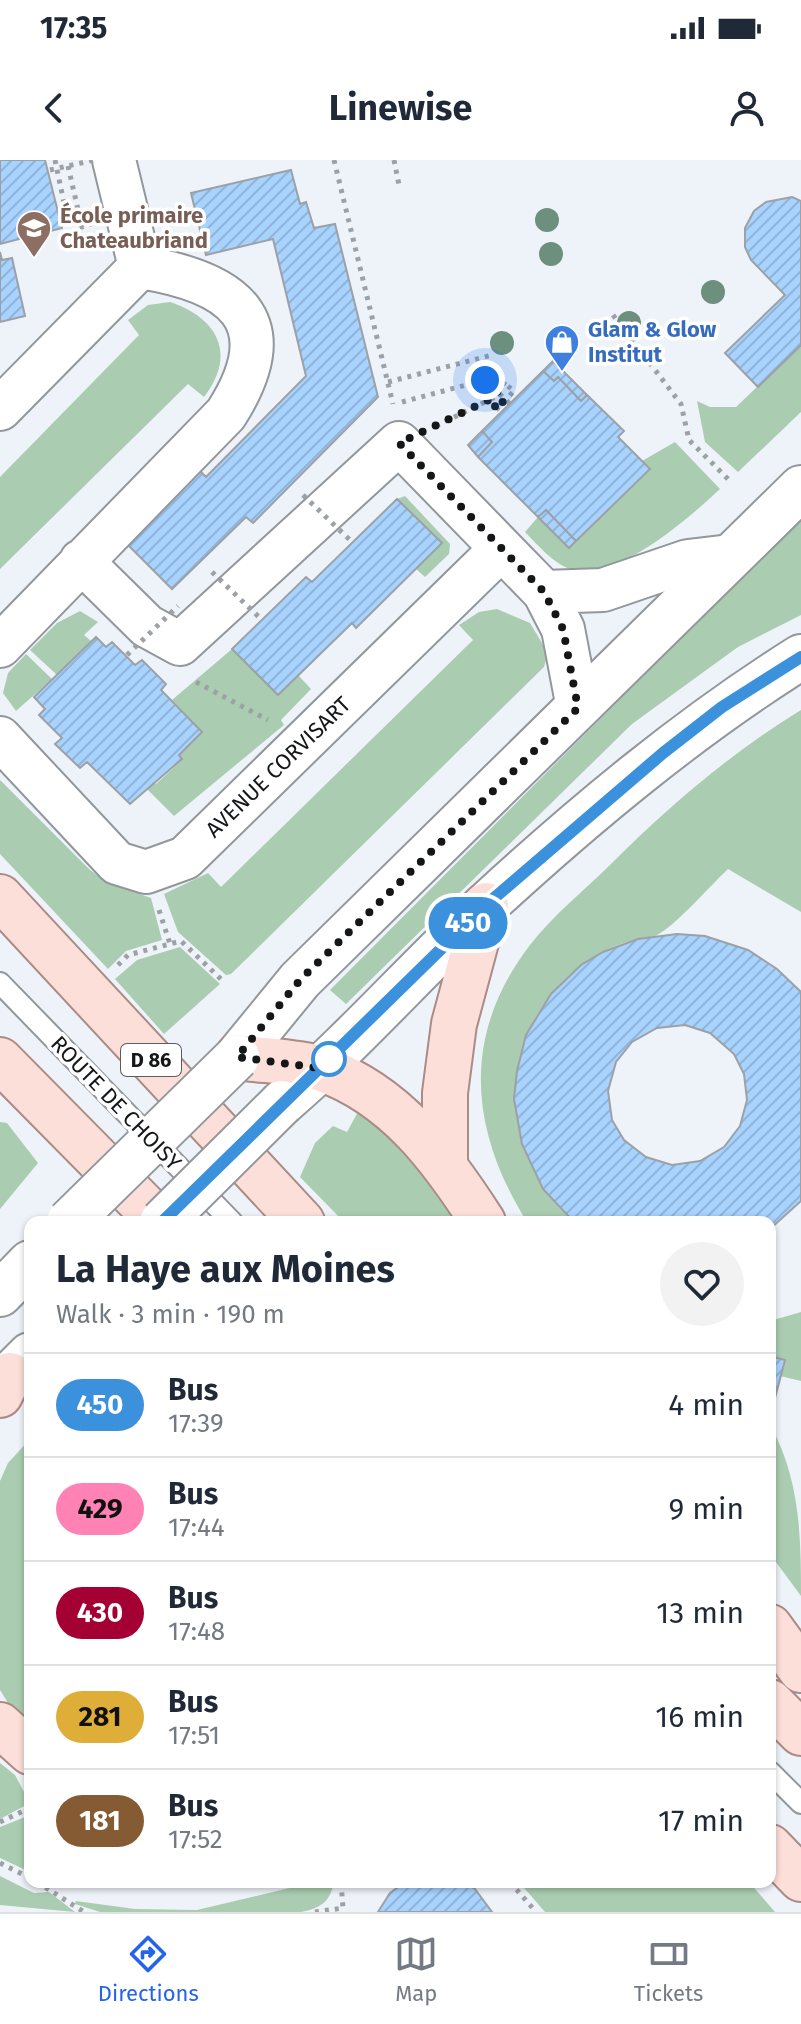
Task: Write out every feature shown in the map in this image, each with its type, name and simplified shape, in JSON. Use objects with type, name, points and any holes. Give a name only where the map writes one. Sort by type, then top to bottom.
[{"type":"main road","points":[[75,1216],[237,1057],[300,980],[801,488]]},
{"type":"main road","points":[[167,1216],[486,905],[666,751],[722,707],[801,657]]},
{"type":"main road","name":"D 86","points":[[0,897],[296,1216]]},
{"type":"main road","points":[[445,1163],[445,1093],[454,1024],[486,905]]},
{"type":"main road","points":[[237,1057],[319,1068],[377,1095],[445,1163],[479,1216]]},
{"type":"main road","points":[[0,1060],[155,1216]]},
{"type":"main road","points":[[0,1294],[24,1269]]},
{"type":"main road","points":[[776,1635],[801,1670]]},
{"type":"main road","points":[[776,1708],[801,1733]]},
{"type":"main road","points":[[776,1853],[801,1879]]},
{"type":"street","points":[[114,160],[140,267]]},
{"type":"street","points":[[0,409],[140,267]]},
{"type":"street","points":[[0,646],[226,414],[249,369],[251,332],[239,308],[202,281],[140,267]]},
{"type":"street","points":[[81,561],[147,626],[179,625],[392,421],[501,549],[544,592],[563,629],[578,708]]},
{"type":"street","name":"AVENUE CORVISART","points":[[0,738],[117,863],[146,872],[185,858],[501,549]]},
{"type":"street","points":[[544,592],[603,590],[688,561],[730,556]]},
{"type":"lane","name":"ROUTE DE CHOISY","points":[[0,983],[226,1216]]},
{"type":"lane","points":[[776,1778],[801,1803]]},
{"type":"path","points":[[55,160],[68,222]]},
{"type":"path","points":[[50,170],[94,160]]},
{"type":"path","points":[[334,160],[388,382],[392,421]]},
{"type":"path","points":[[394,160],[399,185]]},
{"type":"path","points":[[68,166],[82,227]]},
{"type":"path","points":[[613,315],[681,404],[689,440],[728,479]]},
{"type":"path","points":[[388,382],[492,355]]},
{"type":"path","points":[[392,421],[485,380],[508,402]]},
{"type":"path","points":[[392,421],[493,398],[506,380],[514,391],[508,402],[496,410],[493,398]]},
{"type":"path","points":[[294,505],[313,485]]},
{"type":"path","points":[[303,495],[352,542]]},
{"type":"path","points":[[201,584],[215,570],[262,620]]},
{"type":"path","points":[[190,595],[179,625],[194,681],[239,707],[275,722]]},
{"type":"path","points":[[127,655],[179,625]]},
{"type":"path","points":[[110,974],[128,955],[181,941],[223,981]]},
{"type":"path","points":[[0,1822],[24,1811]]},
{"type":"path","points":[[0,1863],[24,1875]]},
{"type":"path","points":[[46,1888],[84,1912]]},
{"type":"path","points":[[315,1912],[343,1910],[341,1888]]},
{"type":"path","points":[[515,1888],[536,1912]]},
{"type":"green space","points":[[170,302],[200,318],[217,339],[219,366],[204,397],[188,384],[0,569],[0,477],[139,335],[128,320],[148,305]]},
{"type":"green space","points":[[801,345],[801,412],[738,472],[705,442],[697,401],[710,407],[736,407]]},
{"type":"green space","points":[[675,442],[720,489],[672,530],[631,557],[591,571],[573,570],[553,559],[525,532],[538,517],[569,548],[650,470],[642,461]]},
{"type":"green space","points":[[405,496],[450,544],[449,554],[425,577],[416,569],[442,543],[397,499]]},
{"type":"green space","points":[[801,517],[801,615],[738,647],[632,724],[346,1004],[330,990]]},
{"type":"green space","points":[[497,609],[530,623],[548,653],[544,667],[231,974],[226,975],[178,932],[164,894],[208,873],[221,887],[473,640],[459,625],[479,612]]},
{"type":"green space","points":[[80,611],[98,622],[84,635],[91,641],[57,675],[30,650],[57,623]]},
{"type":"green space","points":[[232,649],[278,694],[298,675],[311,689],[281,720],[284,725],[174,816],[146,788],[153,782],[156,784],[182,760],[179,755],[202,732],[172,700]]},
{"type":"green space","points":[[26,654],[52,679],[16,711],[3,693],[8,673]]},
{"type":"green space","points":[[801,710],[801,912],[728,869],[664,930],[655,936],[623,943],[599,953],[551,994],[532,1025],[520,1059],[516,1093],[519,1128],[530,1162],[548,1194],[568,1216],[524,1216],[493,1152],[484,1117],[481,1082],[483,1048],[492,1013],[508,979],[549,923],[656,821],[726,762]]},
{"type":"green space","points":[[0,780],[89,869],[106,882],[151,898],[162,940],[126,951],[108,969],[0,854]]},
{"type":"green space","points":[[180,947],[220,984],[164,1034],[115,979],[137,960]]},
{"type":"green space","points":[[360,1108],[396,1140],[452,1216],[338,1216],[300,1177],[315,1143],[333,1126],[347,1132]]},
{"type":"green space","points":[[0,1122],[7,1123],[38,1163],[0,1209]]},
{"type":"green space","points":[[801,1312],[801,1381],[780,1376],[785,1360],[776,1358],[776,1319]]},
{"type":"green space","points":[[776,1437],[788,1466],[797,1508],[801,1596],[776,1562]]},
{"type":"green space","points":[[24,1446],[24,1719],[13,1711],[0,1690],[0,1481],[8,1463]]},
{"type":"green space","points":[[0,1763],[15,1775],[24,1792],[24,1806],[0,1819]]},
{"type":"green space","points":[[24,1817],[24,1869],[0,1858],[0,1827]]},
{"type":"green space","points":[[0,1876],[34,1893],[49,1892],[75,1912],[0,1905]]},
{"type":"green space","points":[[290,1888],[332,1888],[324,1903],[301,1912],[100,1912],[75,1904],[76,1901],[135,1909],[197,1910]]},
{"type":"green space","points":[[524,1888],[754,1888],[775,1912],[545,1912]]},
{"type":"building","points":[[0,160],[45,160],[62,228],[0,244]]},
{"type":"building","points":[[291,170],[300,204],[306,202],[314,228],[335,224],[378,397],[253,523],[246,517],[172,589],[126,543],[200,471],[206,477],[306,376],[273,239],[206,255],[191,193]]},
{"type":"building","points":[[792,197],[801,201],[801,345],[758,387],[725,353],[785,295],[751,260],[745,247],[745,228],[754,211],[766,202]]},
{"type":"building","points":[[0,252],[2,260],[12,258],[25,316],[0,322]]},
{"type":"building","points":[[553,361],[587,395],[581,401],[558,377],[554,381],[543,371]]},
{"type":"building","points":[[543,371],[554,381],[558,377],[581,401],[587,395],[624,431],[618,437],[650,469],[576,541],[546,510],[538,517],[478,457],[492,442],[482,431]]},
{"type":"building","points":[[482,431],[492,442],[478,457],[468,445]]},
{"type":"building","points":[[397,499],[442,543],[356,628],[352,623],[278,695],[232,649],[306,577],[312,582]]},
{"type":"building","points":[[546,510],[576,541],[569,548],[538,517]]},
{"type":"building","points":[[96,637],[106,647],[112,642],[135,665],[142,660],[166,684],[161,690],[202,732],[179,755],[182,759],[130,804],[87,762],[80,768],[55,744],[62,738],[39,715],[45,709],[34,697]]},
{"type":"building","points":[[677,934],[705,936],[748,950],[777,969],[801,992],[801,1201],[776,1224],[776,1216],[568,1216],[543,1189],[522,1144],[514,1099],[526,1035],[551,994],[581,965],[603,952],[638,939]],"holes":[[[685,1025],[710,1033],[734,1054],[744,1074],[747,1100],[740,1126],[724,1147],[700,1161],[672,1165],[646,1157],[624,1140],[612,1120],[608,1091],[616,1062],[632,1042],[657,1028]]]},
{"type":"building","points":[[776,1358],[785,1360],[776,1394]]},
{"type":"building","points":[[397,1888],[473,1888],[492,1912],[378,1912]]},
{"type":"bus line","name":"450","points":[[168,1216],[486,905],[663,753],[722,707],[801,657]]},
{"type":"place","name":"École primaire Chateaubriand","points":[[34,259]]},
{"type":"place","name":"Glam & Glow Institut","points":[[562,373]]},
{"type":"route","points":[[329,1059],[338,1051],[319,1068],[237,1057],[300,980],[578,708],[563,629],[544,592],[399,443],[493,398],[496,410],[505,399],[485,380]]}]
